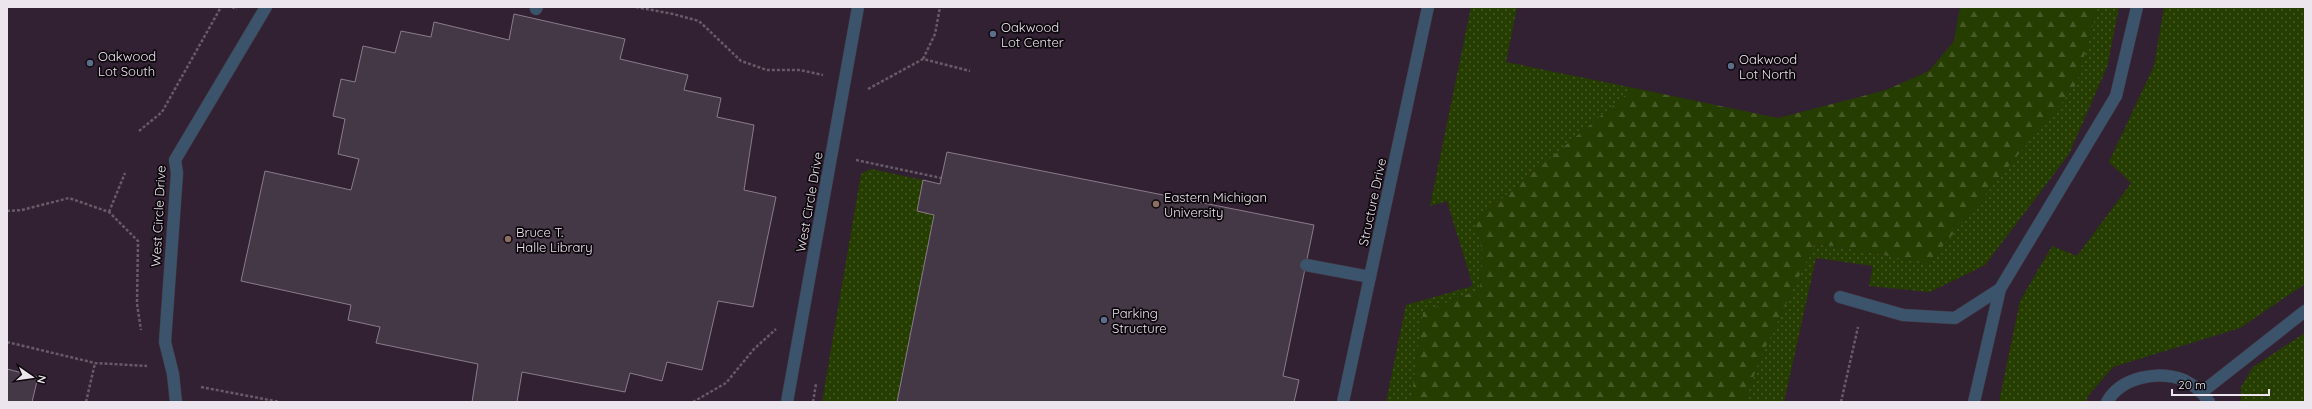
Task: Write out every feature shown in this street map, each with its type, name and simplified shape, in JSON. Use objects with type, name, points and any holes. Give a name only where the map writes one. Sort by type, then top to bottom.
[{"type":"lane","name":"West Circle Drive","points":[[176,402],[165,342],[177,173],[175,160],[266,7]]},
{"type":"lane","name":"West Circle Drive","points":[[787,402],[858,7]]},
{"type":"lane","name":"Structure Drive","points":[[1343,402],[1428,7]]},
{"type":"lane","points":[[1974,402],[2000,289],[2116,96],[2137,7]]},
{"type":"lane","points":[[1306,265],[1370,277]]},
{"type":"lane","points":[[1840,297],[1903,315],[1955,318],[2000,289]]},
{"type":"lane","points":[[2107,402],[2125,384],[2144,377],[2165,375],[2184,380],[2205,397],[2305,310]]},
{"type":"path","points":[[139,131],[162,112],[221,7]]},
{"type":"path","points":[[232,7],[238,9]]},
{"type":"path","points":[[636,7],[699,21],[741,61],[767,70],[800,70],[824,75]]},
{"type":"path","points":[[868,89],[923,59],[935,34],[940,7]]},
{"type":"path","points":[[923,59],[970,71]]},
{"type":"path","points":[[856,160],[941,178]]},
{"type":"path","points":[[108,212],[125,173]]},
{"type":"path","points":[[7,211],[22,210],[70,198],[108,212],[138,241],[137,304],[142,335]]},
{"type":"path","points":[[1841,402],[1860,319]]},
{"type":"path","points":[[693,402],[726,383],[754,349],[779,326]]},
{"type":"path","points":[[7,342],[95,363],[147,366]]},
{"type":"path","points":[[145,358],[148,373]]},
{"type":"path","points":[[86,402],[95,363]]},
{"type":"path","points":[[201,386],[280,402]]},
{"type":"shaded area","name":"Eastern Michigan University","points":[[7,7],[2305,7],[2305,402],[7,402]]},
{"type":"green space","points":[[1471,7],[1517,7],[1506,62],[1634,88],[1475,221],[1482,250],[1480,289],[1423,312],[1411,402],[1386,402],[1406,305],[1473,286],[1447,201],[1430,206]]},
{"type":"green space","points":[[1960,7],[2098,7],[2076,85],[1929,263],[1815,243],[1759,361],[1745,402],[1411,402],[1423,312],[1480,289],[1482,250],[1475,221],[1634,88],[1778,118],[1886,90],[1929,71],[1954,41]]},
{"type":"green space","points":[[2098,7],[2119,7],[2107,67],[2069,154],[1985,265],[1930,292],[1869,286],[1873,266],[1816,258],[1784,402],[1745,402],[1759,361],[1815,243],[1929,263],[2076,85]]},
{"type":"green space","points":[[2164,7],[2305,7],[2305,284],[2240,328],[2113,367],[2088,396],[2086,402],[1999,402],[2020,301],[2052,246],[2077,256],[2131,183],[2109,162],[2154,66]]},
{"type":"green space","points":[[871,169],[923,180],[934,215],[897,402],[822,402],[861,174]]},
{"type":"green space","points":[[2305,333],[2305,402],[2241,402],[2241,387],[2253,367]]},
{"type":"building","name":"Bruce T. Halle Library","points":[[514,14],[625,39],[620,59],[688,75],[684,90],[721,98],[717,117],[754,125],[744,190],[776,197],[753,307],[718,301],[702,370],[667,362],[662,381],[630,373],[625,392],[522,372],[517,402],[472,402],[478,364],[376,343],[380,327],[348,320],[351,305],[241,281],[265,171],[351,190],[359,159],[338,154],[345,119],[333,116],[341,79],[355,82],[363,46],[395,53],[401,31],[431,37],[434,22],[509,40]]},
{"type":"building","name":"Parking Structure","points":[[947,152],[1314,225],[1283,376],[1299,380],[1294,402],[897,402],[934,215],[917,211],[923,180],[940,184]]},
{"type":"building","points":[[7,369],[38,377],[32,402],[7,402]]},
{"type":"place","name":"Oakwood Lot Center","points":[[993,34]]},
{"type":"place","name":"Oakwood Lot South","points":[[90,63]]},
{"type":"place","name":"Oakwood Lot North","points":[[1731,66]]},
{"type":"place","name":"Eastern Michigan University","points":[[1156,204]]},
{"type":"place","name":"Bruce T. Halle Library","points":[[508,239]]},
{"type":"place","name":"Parking Structure","points":[[1104,320]]}]
